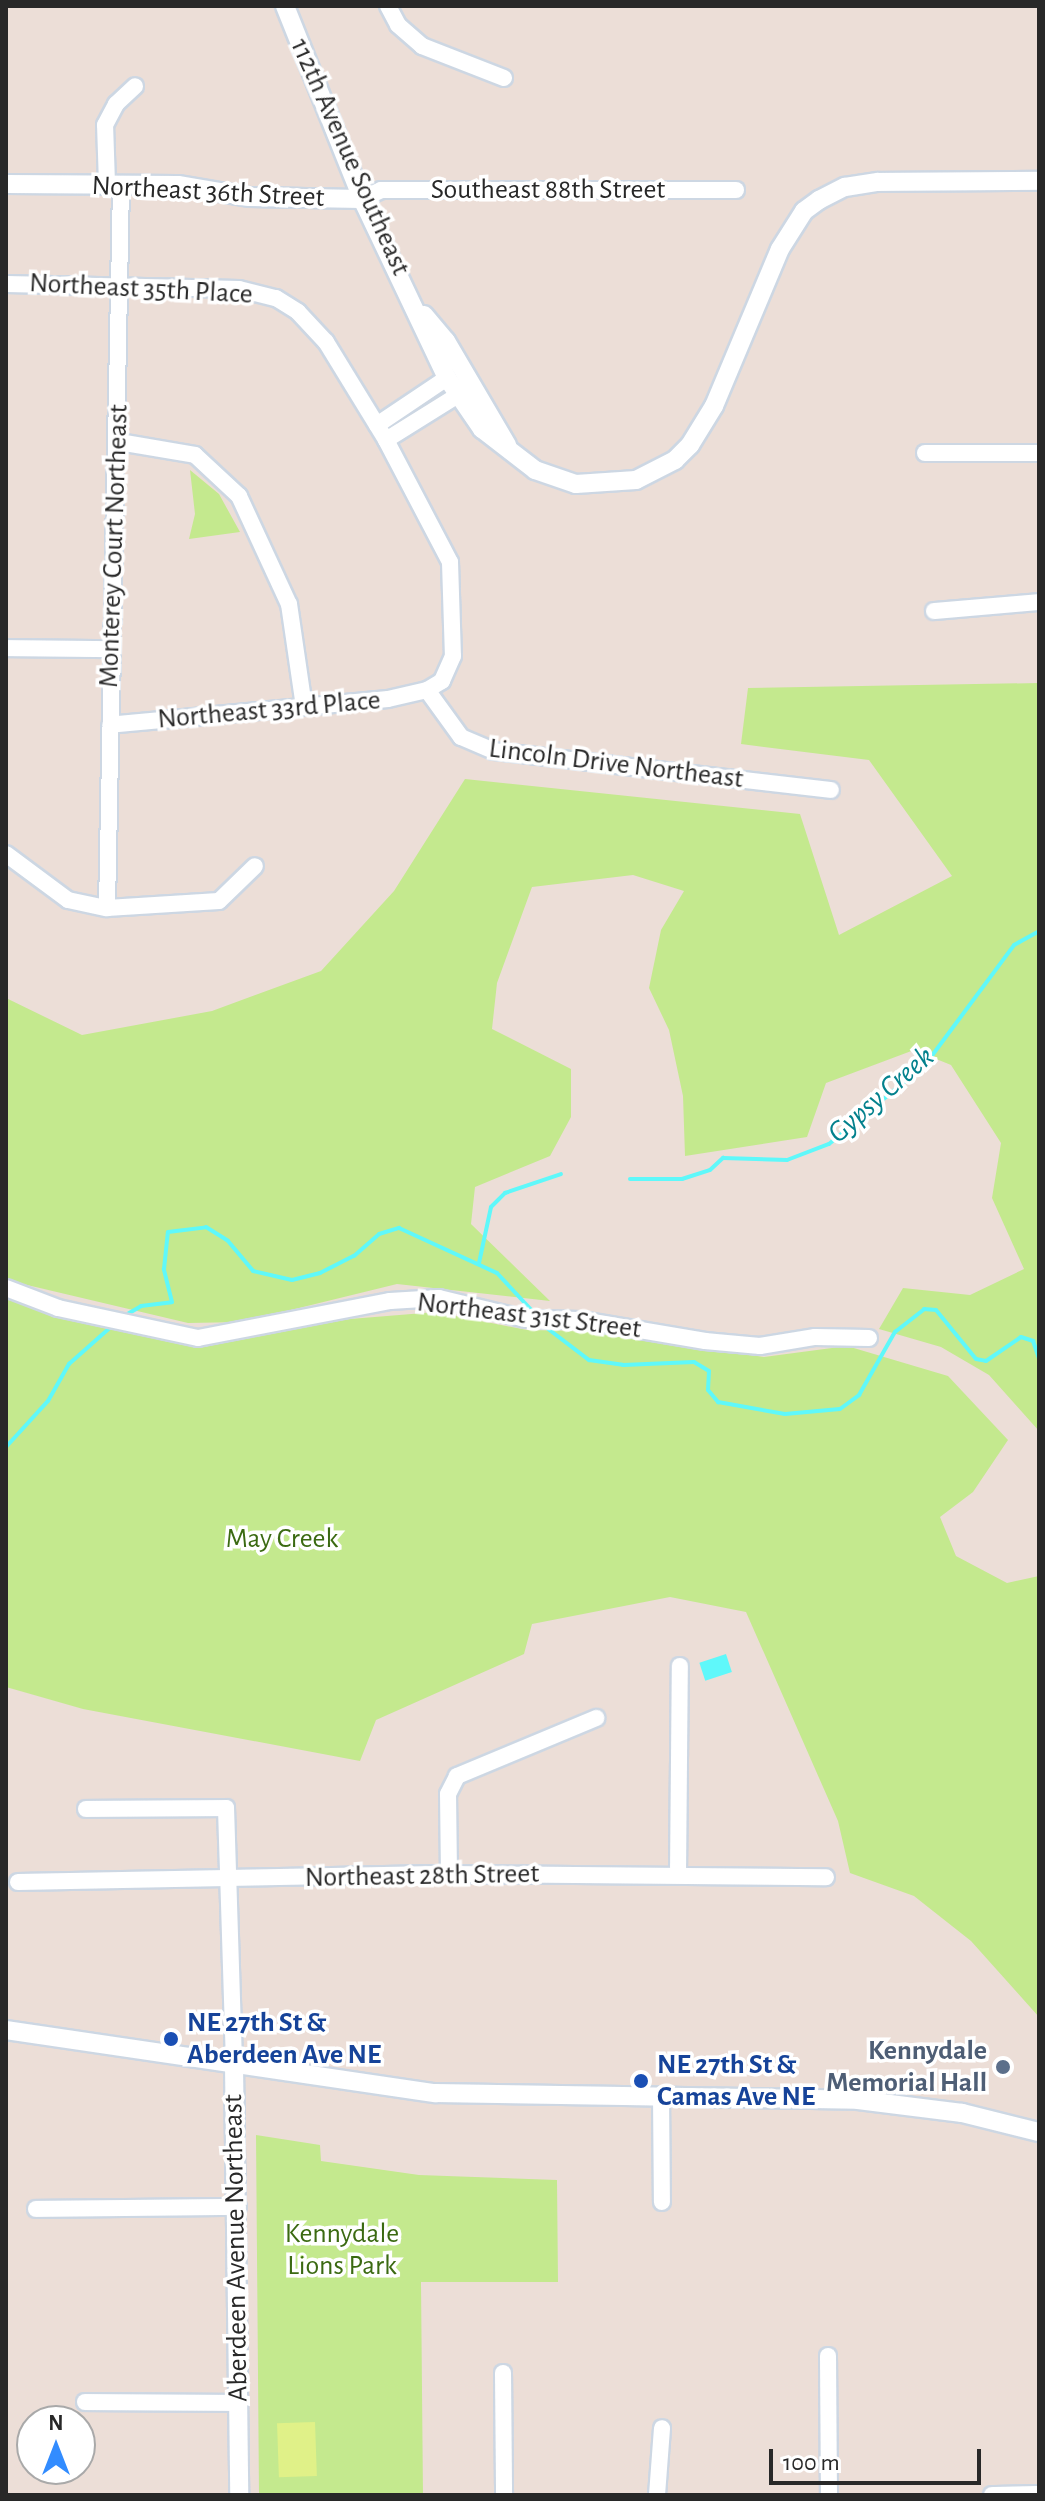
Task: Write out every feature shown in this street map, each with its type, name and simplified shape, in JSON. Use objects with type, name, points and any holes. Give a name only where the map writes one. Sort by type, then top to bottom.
[{"type":"street","name":"112th Avenue Southeast","points":[[285,6],[362,199],[417,307],[447,378],[458,395],[482,429],[535,470],[596,486],[636,480],[675,460],[702,430],[791,228],[804,211],[835,190],[888,181],[1039,181]]},
{"type":"street","points":[[388,6],[398,25],[422,46],[504,78]]},
{"type":"street","name":"Monterey Court Northeast","points":[[107,908],[110,649],[119,442],[114,184],[105,125],[116,104],[135,86]]},
{"type":"street","name":"Northeast 36th Street","points":[[6,184],[197,186],[250,197],[362,199]]},
{"type":"street","name":"Southeast 88th Street","points":[[362,199],[381,190],[736,190]]},
{"type":"street","name":"Northeast 35th Place","points":[[6,284],[118,284],[239,289],[276,298],[320,333],[377,425]]},
{"type":"street","name":"112th Avenue Southeast","points":[[417,307],[446,341],[511,452]]},
{"type":"street","points":[[427,690],[449,671],[454,583],[443,544],[377,425],[447,378]]},
{"type":"street","points":[[386,440],[458,395]]},
{"type":"street","points":[[119,442],[195,455],[239,496],[289,604],[304,707]]},
{"type":"street","points":[[925,453],[1039,453]]},
{"type":"street","points":[[934,611],[1039,602]]},
{"type":"street","points":[[6,648],[110,649]]},
{"type":"street","name":"Northeast 33rd Place","points":[[110,725],[304,707],[427,690]]},
{"type":"street","name":"Lincoln Drive Northeast","points":[[427,690],[461,737],[494,751],[831,790]]},
{"type":"street","points":[[6,854],[68,900],[107,908],[219,901],[255,866]]},
{"type":"street","name":"Northeast 31st Street","points":[[6,1288],[58,1308],[175,1335],[221,1336],[390,1301],[424,1299],[461,1301],[526,1319],[570,1320],[760,1346],[815,1337],[869,1338]]},
{"type":"street","points":[[678,1875],[680,1666]]},
{"type":"street","points":[[449,1874],[448,1794],[457,1776],[596,1718]]},
{"type":"street","name":"Aberdeen Avenue Northeast","points":[[86,1809],[226,1808],[238,2207],[239,2495]]},
{"type":"street","name":"Northeast 28th Street","points":[[18,1882],[449,1874],[826,1877]]},
{"type":"street","points":[[6,2030],[435,2093],[889,2102],[1039,2131]]},
{"type":"street","points":[[661,2096],[662,2202]]},
{"type":"street","points":[[36,2209],[238,2207]]},
{"type":"street","points":[[828,2356],[829,2495]]},
{"type":"street","points":[[503,2373],[504,2495]]},
{"type":"street","points":[[85,2402],[238,2403]]},
{"type":"street","points":[[657,2495],[662,2428]]},
{"type":"street","points":[[992,2495],[1039,2494]]},
{"type":"green space","points":[[190,470],[219,494],[240,532],[189,539],[195,514]]},
{"type":"green space","points":[[1039,683],[1039,1431],[989,1375],[941,1347],[879,1329],[903,1288],[970,1295],[1024,1269],[992,1198],[1001,1143],[951,1065],[914,1050],[826,1083],[807,1137],[685,1156],[683,1096],[669,1030],[649,988],[661,930],[684,891],[633,875],[532,887],[497,983],[492,1029],[571,1069],[571,1117],[550,1156],[475,1187],[471,1224],[550,1301],[397,1284],[242,1322],[188,1323],[6,1280],[6,998],[82,1035],[212,1011],[321,971],[394,891],[465,779],[800,814],[839,935],[952,876],[869,760],[741,744],[748,688]]},
{"type":"green space","name":"May Creek","points":[[6,1299],[68,1318],[203,1347],[338,1320],[436,1312],[527,1330],[583,1331],[764,1357],[847,1346],[948,1376],[1008,1440],[973,1492],[940,1517],[956,1556],[1007,1583],[1039,1576],[1039,2017],[971,1941],[914,1896],[850,1873],[838,1821],[746,1612],[670,1597],[532,1624],[524,1654],[376,1720],[360,1761],[83,1709],[6,1687]]},
{"type":"green space","name":"Kennydale Lions Park","points":[[256,2135],[320,2145],[321,2161],[419,2175],[557,2180],[558,2282],[421,2282],[423,2495],[259,2495]]},
{"type":"green space","points":[[315,2422],[317,2476],[279,2477],[277,2423]]},
{"type":"water","points":[[726,1654],[732,1672],[705,1681],[699,1663]]},
{"type":"waterway","name":"Gypsy Creek","points":[[630,1179],[682,1179],[710,1170],[723,1158],[787,1160],[829,1144],[925,1065],[1014,945],[1039,931]]},
{"type":"waterway","name":"Gypsy Creek","points":[[479,1263],[491,1207],[505,1193],[561,1174]]},
{"type":"waterway","name":"May Creek","points":[[124,1316],[141,1306],[172,1302],[164,1269],[168,1232],[206,1227],[228,1241],[253,1271],[292,1280],[320,1273],[354,1256],[379,1234],[399,1228],[497,1273],[536,1315]]},
{"type":"waterway","name":"May Creek","points":[[543,1325],[589,1360],[623,1365],[694,1362],[709,1371],[708,1390],[718,1402],[785,1414],[840,1409],[859,1395],[895,1332],[924,1309],[936,1310],[976,1359],[986,1361],[1021,1337],[1033,1341],[1039,1358]]},
{"type":"waterway","name":"May Creek","points":[[6,1447],[48,1401],[69,1364],[114,1324]]},
{"type":"place","name":"NE 27th St & Aberdeen Ave NE","points":[[171,2039]]},
{"type":"place","name":"Kennydale Memorial Hall","points":[[1003,2067]]},
{"type":"place","name":"NE 27th St & Camas Ave NE","points":[[641,2081]]}]
